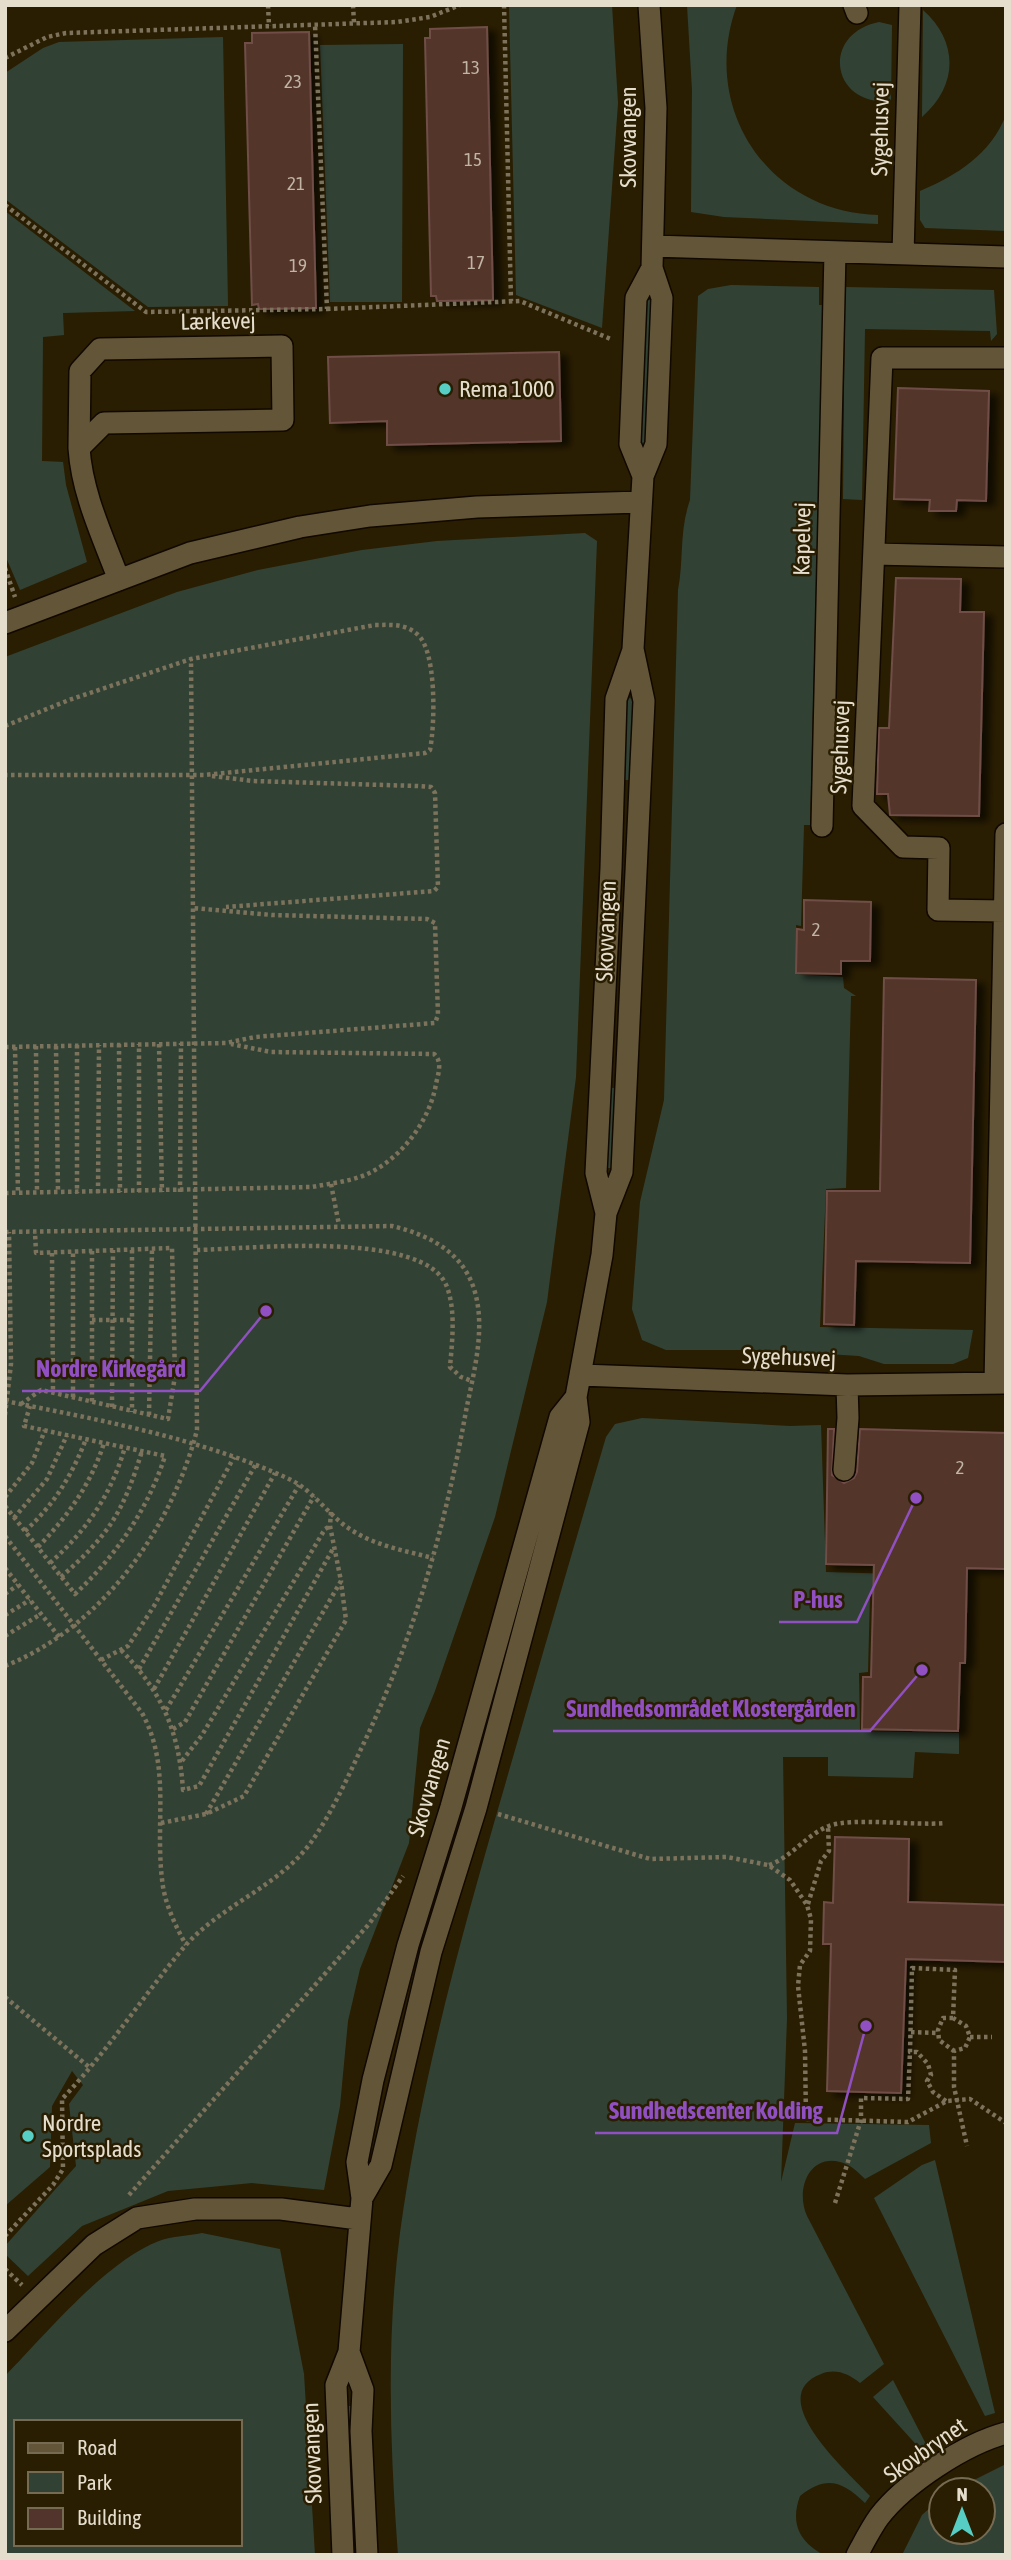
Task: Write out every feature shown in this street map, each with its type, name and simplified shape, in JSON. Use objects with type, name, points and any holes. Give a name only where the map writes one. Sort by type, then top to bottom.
[{"type":"street","name":"Skovvangen","points":[[360,2209],[381,2165],[431,1952],[476,1808],[579,1422],[576,1396],[606,1213],[596,1173],[611,868],[616,699],[633,649],[643,476],[656,444],[661,358],[662,298],[653,257],[656,108],[649,5]]},
{"type":"street","name":"Sygehusvej","points":[[903,254],[910,5]]},
{"type":"street","points":[[653,257],[835,252],[1006,257]]},
{"type":"street","name":"Kapelvej","points":[[822,826],[835,252]]},
{"type":"street","name":"Skovvangen","points":[[643,476],[630,444],[636,298],[653,257]]},
{"type":"street","name":"Lærkevej","points":[[79,448],[104,423],[283,420],[282,346],[100,349],[80,372],[79,448],[81,469],[92,510],[119,580]]},
{"type":"street","name":"Sygehusvej","points":[[1004,911],[938,910],[939,848],[903,847],[863,806],[882,358],[1006,358]]},
{"type":"street","points":[[5,623],[190,553],[300,527],[370,516],[477,507],[641,502]]},
{"type":"street","points":[[874,554],[1006,558]]},
{"type":"street","name":"Sygehusvej","points":[[581,1375],[847,1385],[1000,1383],[1006,834]]},
{"type":"street","points":[[844,1471],[848,1418],[847,1385]]},
{"type":"street","name":"Skovvangen","points":[[343,2555],[335,2385],[349,2352],[360,2209],[357,2161],[373,2080],[408,1945],[451,1807],[560,1417],[576,1396]]},
{"type":"street","points":[[5,2331],[94,2245],[137,2218],[195,2210],[360,2209]]},
{"type":"street","name":"Skovvangen","points":[[349,2352],[363,2390],[367,2555]]},
{"type":"street","name":"Skovbrynet","points":[[857,2555],[880,2516],[909,2488],[961,2452],[1006,2433]]},
{"type":"path","points":[[268,5],[269,26]]},
{"type":"path","points":[[353,5],[354,23]]},
{"type":"path","points":[[504,5],[511,302]]},
{"type":"path","points":[[5,58],[47,37],[66,33],[354,23],[419,18],[457,6]]},
{"type":"path","points":[[315,24],[327,309]]},
{"type":"path","points":[[5,205],[146,313],[520,301],[610,338],[635,358]]},
{"type":"path","points":[[5,726],[69,700],[191,659],[375,625],[400,625],[418,635],[429,656],[434,732],[430,750],[392,758],[258,767],[204,775]]},
{"type":"path","points":[[5,1666],[60,1638],[76,1625],[137,1560],[166,1512],[197,1430],[191,659]]},
{"type":"path","points":[[5,775],[204,775],[253,781],[431,787],[435,793],[438,887],[434,891],[193,908]]},
{"type":"path","points":[[215,908],[272,915],[427,919],[435,923],[438,1015],[435,1023],[255,1037],[226,1043]]},
{"type":"path","points":[[180,1192],[181,1043]]},
{"type":"path","points":[[5,1047],[226,1043],[271,1052],[435,1054],[438,1058],[434,1095],[417,1131],[398,1152],[374,1171],[312,1188],[197,1192],[5,1193]]},
{"type":"path","points":[[119,1044],[120,1192]]},
{"type":"path","points":[[139,1044],[139,1192]]},
{"type":"path","points":[[159,1044],[162,1192]]},
{"type":"path","points":[[78,1045],[78,1193]]},
{"type":"path","points":[[98,1193],[99,1045]]},
{"type":"path","points":[[36,1046],[37,1193]]},
{"type":"path","points":[[56,1046],[58,1193]]},
{"type":"path","points":[[15,1047],[18,1193]]},
{"type":"path","points":[[331,1184],[339,1225]]},
{"type":"path","points":[[5,1415],[7,1232],[392,1226],[433,1238],[459,1261],[472,1283],[479,1312],[472,1381],[456,1468],[433,1558],[386,1698],[335,1802],[313,1840],[290,1865],[186,1945],[62,2099],[63,2169],[53,2185],[5,2236]]},
{"type":"path","points":[[21,1404],[41,1390],[168,1419],[172,1408],[175,1376],[172,1248],[36,1253],[35,1232]]},
{"type":"path","points":[[197,1250],[348,1246],[386,1249],[414,1259],[435,1272],[447,1285],[451,1308],[450,1367],[461,1377],[472,1381]]},
{"type":"path","points":[[149,1415],[152,1249]]},
{"type":"path","points":[[112,1407],[113,1250]]},
{"type":"path","points":[[132,1250],[132,1412]]},
{"type":"path","points":[[92,1251],[92,1402]]},
{"type":"path","points":[[73,1252],[73,1397]]},
{"type":"path","points":[[52,1253],[54,1393]]},
{"type":"path","points":[[92,1320],[132,1320]]},
{"type":"path","points":[[7,1401],[194,1443],[256,1464],[299,1485],[351,1530],[379,1544],[433,1558]]},
{"type":"path","points":[[5,1506],[75,1594],[117,1548],[140,1515],[165,1455],[24,1426],[30,1406]]},
{"type":"path","points":[[5,1497],[32,1463],[45,1430]]},
{"type":"path","points":[[15,1518],[47,1479],[67,1435]]},
{"type":"path","points":[[25,1531],[58,1495],[72,1474],[86,1439]]},
{"type":"path","points":[[38,1547],[66,1518],[82,1493],[97,1465],[104,1443]]},
{"type":"path","points":[[50,1563],[74,1541],[99,1510],[116,1478],[125,1447]]},
{"type":"path","points":[[61,1577],[90,1552],[112,1526],[127,1498],[142,1451]]},
{"type":"path","points":[[101,1660],[128,1646],[154,1606],[234,1457]]},
{"type":"path","points":[[139,1669],[256,1464]]},
{"type":"path","points":[[153,1689],[275,1473]]},
{"type":"path","points":[[166,1710],[299,1485]]},
{"type":"path","points":[[173,1729],[185,1722],[314,1496]]},
{"type":"path","points":[[161,1823],[206,1814],[244,1796],[346,1620],[330,1526],[331,1511]]},
{"type":"path","points":[[181,1761],[202,1735],[324,1529],[330,1526]]},
{"type":"path","points":[[5,1536],[76,1625],[142,1713],[152,1731],[162,1771],[162,1881],[173,1921],[186,1945]]},
{"type":"path","points":[[121,1650],[139,1669],[166,1710],[181,1761],[183,1790],[199,1786],[334,1547]]},
{"type":"path","points":[[5,1568],[60,1638]]},
{"type":"path","points":[[206,1814],[341,1581]]},
{"type":"path","points":[[5,1594],[19,1585]]},
{"type":"path","points":[[5,1615],[30,1600]]},
{"type":"path","points":[[5,1636],[41,1614]]},
{"type":"path","points":[[476,1808],[650,1859],[727,1857],[768,1865],[790,1880],[807,1905]]},
{"type":"path","points":[[768,1865],[780,1861],[828,1826],[945,1823]]},
{"type":"path","points":[[828,1826],[829,1851],[821,1861],[807,1905],[810,1951],[800,1965],[798,1986],[805,2051],[804,2116],[828,2122],[908,2122],[947,2101],[970,2099],[980,2103],[1006,2123]]},
{"type":"path","points":[[127,2197],[369,1924],[407,1871]]},
{"type":"path","points":[[835,2203],[861,2120],[861,2098],[908,2099],[912,1968],[955,1970],[953,2018]]},
{"type":"path","points":[[5,1997],[89,2067]]},
{"type":"path","points":[[954,2052],[965,2048],[970,2037],[966,2025],[953,2018],[943,2018],[938,2033],[939,2040],[954,2052],[956,2099],[967,2146]]},
{"type":"path","points":[[911,2032],[938,2033]]},
{"type":"path","points":[[970,2037],[992,2036]]},
{"type":"path","points":[[910,2052],[917,2052],[928,2064],[931,2075],[927,2081],[933,2092],[947,2101]]},
{"type":"green space","points":[[509,5],[612,5],[618,103],[602,328],[516,295]]},
{"type":"green space","points":[[687,5],[737,5],[728,43],[728,81],[736,116],[752,148],[775,174],[804,195],[839,209],[878,215],[878,224],[724,217],[691,212],[692,90]]},
{"type":"green space","points":[[923,10],[943,36],[950,64],[942,92],[922,117]]},
{"type":"green space","points":[[879,22],[892,25],[891,101],[871,100],[856,93],[845,82],[840,68],[841,54],[848,40],[860,29]]},
{"type":"green space","points":[[223,37],[228,306],[148,307],[5,199],[5,73],[43,48],[59,42]]},
{"type":"green space","points":[[403,44],[402,302],[330,302],[320,45]]},
{"type":"green space","points":[[1006,115],[1006,231],[925,228],[920,220],[920,191],[971,162],[991,141]]},
{"type":"green space","points":[[5,211],[135,311],[63,313],[64,335],[43,337],[42,461],[63,462],[66,485],[87,562],[20,590],[5,555]]},
{"type":"green space","points":[[731,285],[819,287],[819,305],[823,305],[810,825],[804,825],[801,926],[796,925],[796,974],[843,977],[844,988],[856,996],[851,996],[846,1188],[826,1189],[820,1327],[973,1330],[968,1358],[953,1364],[884,1364],[859,1356],[763,1350],[666,1350],[642,1340],[632,1309],[640,1202],[664,1100],[678,590],[684,523],[690,500],[698,296],[708,289]]},
{"type":"green space","points":[[845,287],[994,290],[997,334],[991,341],[990,331],[865,329],[862,500],[843,499]]},
{"type":"green space","points":[[646,300],[656,300],[649,446],[639,446]]},
{"type":"green space","points":[[585,533],[597,541],[576,1077],[547,1302],[495,1517],[420,1728],[409,1843],[360,1969],[348,2021],[340,2106],[324,2190],[252,2183],[168,2191],[82,2226],[28,2276],[5,2254],[5,2246],[76,2166],[69,2104],[83,2085],[72,2071],[52,2106],[50,2167],[5,2206],[5,657],[177,592],[258,570],[362,550],[437,541]]},
{"type":"green space","points":[[627,698],[636,699],[632,780],[623,780]]},
{"type":"green space","points":[[607,1088],[617,1088],[614,1168],[604,1168]]},
{"type":"green space","points":[[642,1418],[790,1426],[821,1425],[826,1572],[965,1576],[965,1595],[870,1594],[868,1672],[859,1673],[860,1731],[959,1733],[959,1754],[915,1752],[913,1778],[828,1776],[828,1757],[783,1757],[787,2018],[781,2182],[795,2123],[929,2125],[931,2143],[865,2179],[850,2166],[835,2161],[816,2166],[809,2173],[803,2193],[807,2216],[884,2364],[860,2383],[842,2373],[821,2374],[805,2385],[801,2400],[805,2417],[816,2435],[830,2454],[870,2496],[865,2503],[849,2490],[834,2483],[826,2483],[809,2489],[800,2496],[796,2515],[799,2531],[808,2544],[824,2555],[398,2555],[391,2434],[393,2313],[400,2233],[431,2063],[473,1896],[606,1437],[615,1424]]},
{"type":"green space","points":[[935,2160],[995,2413],[985,2416],[874,2198],[922,2165]]},
{"type":"green space","points":[[202,2233],[280,2249],[304,2374],[315,2555],[5,2555],[5,2376],[77,2301],[118,2265],[139,2251],[169,2238]]},
{"type":"green space","points":[[893,2380],[927,2446],[922,2451],[873,2397]]},
{"type":"green space","points":[[344,2406],[353,2406],[355,2487],[345,2487]]},
{"type":"green space","points":[[1006,2464],[1006,2555],[902,2555],[922,2515],[927,2511],[927,2546],[997,2546],[997,2476],[982,2476]]},
{"type":"building","points":[[487,27],[493,300],[437,301],[436,296],[431,296],[425,38],[430,38],[430,29]]},
{"type":"building","points":[[309,32],[316,308],[259,309],[258,304],[252,305],[245,43],[252,43],[252,33]]},
{"type":"building","name":"Rema 1000","points":[[559,352],[561,441],[387,445],[387,421],[330,423],[328,357]]},
{"type":"building","points":[[898,388],[989,391],[986,501],[957,500],[956,511],[929,511],[930,500],[894,499]]},
{"type":"building","points":[[896,578],[961,579],[960,612],[984,612],[979,816],[890,815],[888,794],[877,794],[879,728],[889,728]]},
{"type":"building","points":[[804,900],[871,902],[870,961],[841,961],[841,974],[796,973],[797,929],[804,930]]},
{"type":"building","points":[[884,978],[976,980],[970,1263],[856,1261],[854,1325],[824,1324],[827,1191],[880,1191]]},
{"type":"building","points":[[828,1429],[834,1429],[832,1475],[844,1483],[854,1478],[857,1472],[860,1429],[1006,1433],[1006,1569],[967,1568],[965,1663],[960,1663],[958,1731],[862,1729],[863,1677],[871,1677],[874,1565],[826,1564]]},
{"type":"building","points":[[835,1837],[909,1839],[908,1902],[1006,1905],[1006,1962],[906,1959],[901,2093],[827,2091],[831,1944],[823,1944],[824,1902],[833,1903]]},
{"type":"place","name":"Rema 1000","points":[[445,389]]},
{"type":"place","name":"Nordre Kirkegård","points":[[266,1311]]},
{"type":"place","name":"P-hus","points":[[916,1498]]},
{"type":"place","name":"Sundhedsområdet Klostergården","points":[[922,1670]]},
{"type":"place","name":"Sundhedscenter Kolding","points":[[866,2026]]},
{"type":"place","name":"Nordre Sportsplads","points":[[28,2136]]}]
